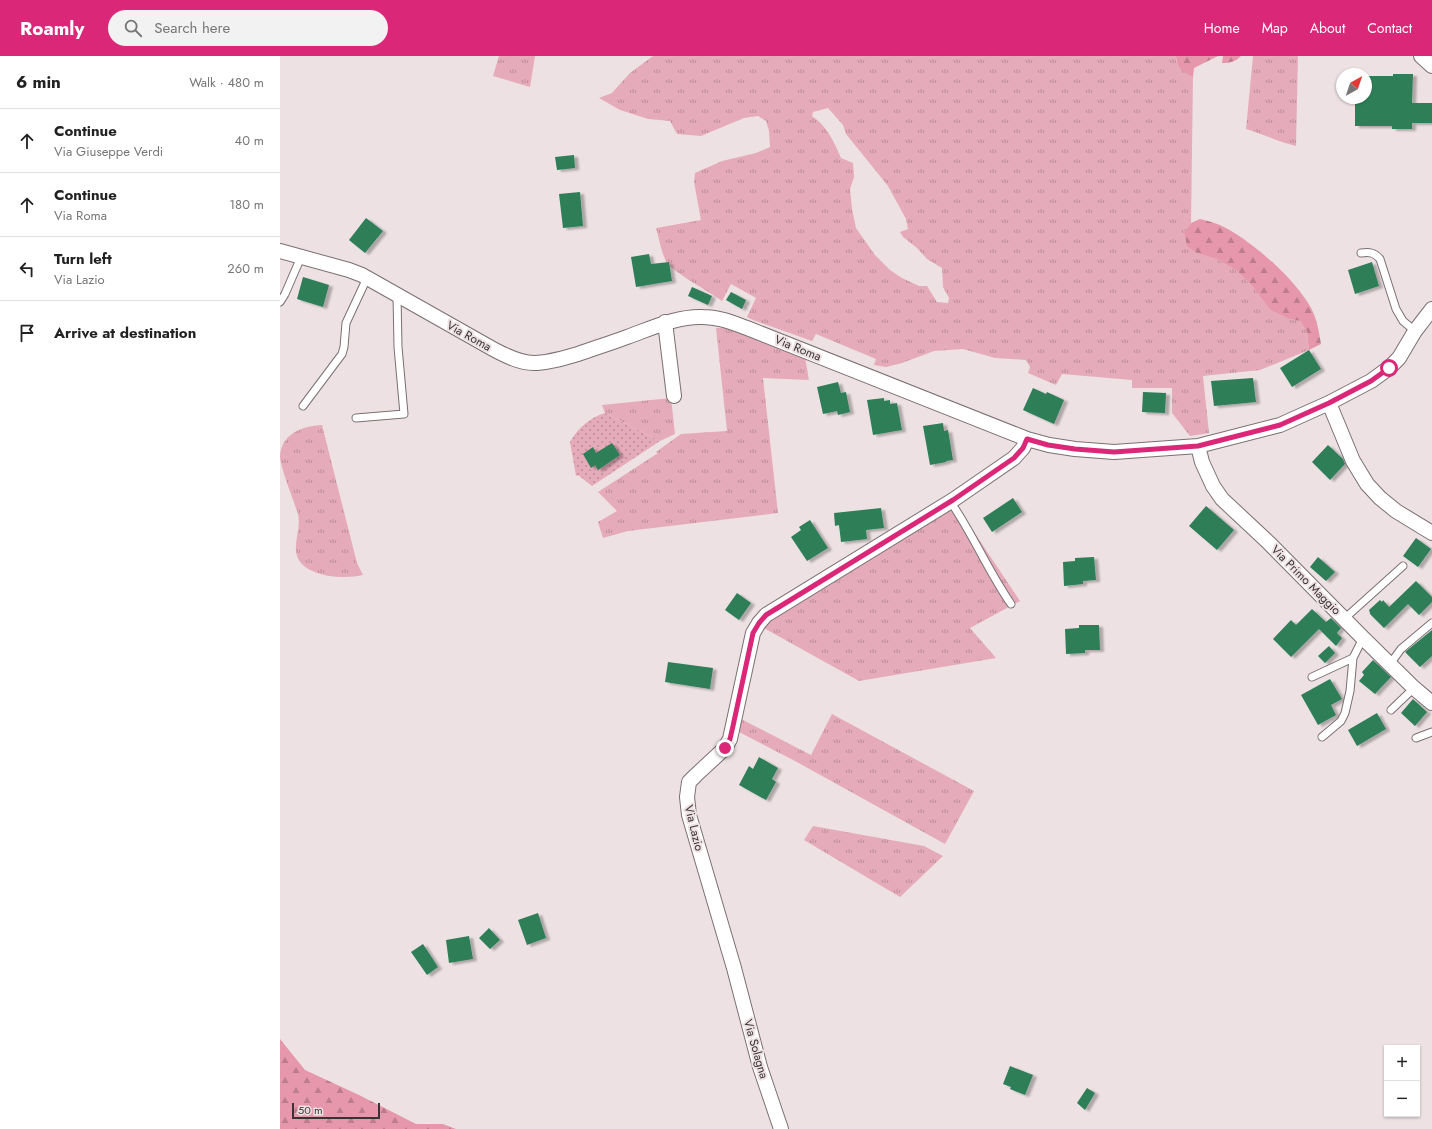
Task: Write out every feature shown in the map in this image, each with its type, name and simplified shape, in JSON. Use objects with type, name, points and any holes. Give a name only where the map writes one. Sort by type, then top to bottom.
[{"type":"street","points":[[1421,56],[1432,66]]},
{"type":"street","name":"Via Roma","points":[[280,251],[349,270],[367,278],[506,356],[533,363],[552,361],[603,346],[665,322],[702,316],[725,320],[1027,439],[1062,448],[1108,452],[1198,446],[1280,425],[1329,403],[1371,381],[1389,368],[1399,358],[1415,332],[1432,309]]},
{"type":"street","points":[[665,322],[674,396]]},
{"type":"street","points":[[1329,403],[1354,460],[1367,484],[1380,498],[1396,511],[1432,533]]},
{"type":"street","name":"Via Lazio","points":[[734,968],[689,815],[687,797],[689,782],[725,748],[730,739],[753,633],[766,615],[950,501],[1014,458],[1023,448],[1027,439]]},
{"type":"street","name":"Via Primo Maggio","points":[[1198,446],[1202,462],[1213,486],[1222,499],[1269,543],[1414,688],[1432,703]]},
{"type":"street","name":"Via Solagna","points":[[734,968],[760,1067],[781,1129]]},
{"type":"lane","points":[[1361,253],[1368,252],[1375,254],[1380,259],[1396,309],[1403,321],[1415,332]]},
{"type":"lane","points":[[280,302],[302,257]]},
{"type":"lane","points":[[302,406],[342,354],[344,348],[346,323],[367,278]]},
{"type":"lane","points":[[356,418],[404,414],[398,347],[397,295]]},
{"type":"lane","points":[[950,501],[965,524],[996,582],[1011,604]]},
{"type":"lane","points":[[1344,619],[1403,566]]},
{"type":"lane","points":[[1390,664],[1401,649],[1432,623]]},
{"type":"lane","points":[[1322,737],[1341,721],[1345,713],[1350,691],[1353,658],[1363,638]]},
{"type":"lane","points":[[1312,677],[1353,658]]},
{"type":"lane","points":[[1391,710],[1414,688]]},
{"type":"lane","points":[[1416,738],[1432,732]]},
{"type":"green space","points":[[499,56],[535,56],[530,87],[493,76]]},
{"type":"green space","points":[[653,56],[1176,56],[1176,61],[1186,73],[1193,77],[1191,223],[1184,232],[1197,253],[1216,259],[1236,270],[1290,319],[1300,321],[1307,332],[1309,350],[1260,370],[1203,376],[1209,433],[1190,436],[1172,413],[1172,388],[1132,388],[1132,380],[1062,374],[1056,385],[1028,373],[1030,367],[1026,360],[995,358],[963,349],[934,351],[902,363],[886,367],[874,365],[876,359],[816,334],[812,341],[753,320],[747,317],[756,298],[731,284],[722,301],[683,276],[666,261],[661,249],[656,228],[701,220],[694,182],[695,173],[722,161],[756,153],[770,147],[769,131],[766,121],[758,116],[744,118],[701,136],[677,134],[670,121],[648,119],[620,110],[599,98],[612,93],[630,73]],"holes":[[[828,108],[843,125],[846,134],[888,186],[906,219],[908,229],[900,232],[903,237],[917,248],[927,259],[942,268],[943,287],[949,298],[948,303],[937,302],[927,286],[919,286],[902,278],[890,270],[875,255],[856,228],[850,189],[854,177],[853,163],[841,158],[826,129],[812,116],[813,112]]]},
{"type":"green space","points":[[1176,56],[1218,56],[1194,68],[1193,77],[1181,69],[1177,63]]},
{"type":"green space","points":[[1223,56],[1241,56],[1232,62],[1222,63]]},
{"type":"green space","points":[[1253,56],[1298,56],[1296,146],[1246,129]]},
{"type":"green space","points":[[1200,219],[1218,224],[1248,242],[1272,262],[1295,285],[1313,312],[1319,330],[1321,344],[1309,350],[1307,332],[1300,321],[1290,319],[1271,310],[1253,287],[1236,270],[1216,259],[1197,253],[1187,246],[1184,232],[1191,223]]},
{"type":"green space","points":[[716,328],[726,328],[805,357],[809,380],[763,378],[778,513],[628,531],[603,538],[598,522],[617,511],[598,492],[658,453],[656,452],[681,434],[727,431]]},
{"type":"green space","points":[[671,398],[675,434],[660,441],[605,413],[602,405]]},
{"type":"green space","points":[[605,413],[660,441],[592,486],[578,475],[576,476],[570,442],[584,424]]},
{"type":"green space","points":[[322,425],[357,563],[363,575],[344,577],[322,574],[312,571],[304,566],[298,559],[296,546],[299,519],[280,456],[282,448],[289,436],[301,429]]},
{"type":"green space","points":[[954,502],[1020,601],[970,628],[996,658],[859,681],[762,627],[770,615]]},
{"type":"green space","points":[[832,714],[974,791],[945,844],[795,761],[739,732],[741,719],[811,755]]},
{"type":"green space","points":[[813,826],[924,846],[943,856],[900,897],[804,840]]},
{"type":"green space","points":[[280,1039],[305,1070],[416,1124],[443,1124],[456,1129],[280,1129]]},
{"type":"building","points":[[1393,74],[1413,74],[1412,103],[1432,103],[1432,123],[1412,123],[1412,129],[1392,129],[1392,126],[1355,126],[1355,104],[1372,104],[1372,76],[1393,76]]},
{"type":"building","points":[[574,155],[575,168],[557,170],[555,157]]},
{"type":"building","points":[[580,192],[583,226],[563,228],[559,194]]},
{"type":"building","points":[[366,218],[383,231],[365,253],[349,240]]},
{"type":"building","points":[[649,254],[651,264],[669,262],[672,281],[636,287],[631,257]]},
{"type":"building","points":[[1372,262],[1379,286],[1355,294],[1348,270]]},
{"type":"building","points":[[303,277],[329,285],[323,307],[297,299]]},
{"type":"building","points":[[692,287],[712,296],[708,305],[688,296]]},
{"type":"building","points":[[731,292],[746,300],[742,309],[726,300]]},
{"type":"building","points":[[1309,350],[1321,369],[1292,387],[1280,368]]},
{"type":"building","points":[[1253,378],[1256,402],[1214,406],[1211,381]]},
{"type":"building","points":[[838,382],[841,393],[846,392],[850,412],[838,415],[837,411],[823,414],[817,387]]},
{"type":"building","points":[[1033,388],[1046,394],[1047,392],[1064,400],[1054,424],[1023,410]]},
{"type":"building","points":[[1143,392],[1166,393],[1165,413],[1142,412]]},
{"type":"building","points":[[884,398],[884,401],[890,400],[890,404],[897,403],[902,430],[873,435],[867,400]]},
{"type":"building","points":[[943,423],[944,431],[948,430],[953,460],[930,465],[923,426]]},
{"type":"building","points":[[612,443],[620,455],[598,470],[595,465],[591,468],[583,454],[593,447],[596,453]]},
{"type":"building","points":[[1328,445],[1343,459],[1345,464],[1330,480],[1312,462]]},
{"type":"building","points":[[1013,498],[1022,512],[992,532],[983,518]]},
{"type":"building","points":[[1206,506],[1234,530],[1217,550],[1189,526]]},
{"type":"building","points":[[881,508],[884,528],[866,530],[867,539],[841,542],[839,525],[835,526],[834,513]]},
{"type":"building","points":[[810,520],[828,548],[807,561],[791,537],[801,530],[799,527]]},
{"type":"building","points":[[1416,538],[1431,549],[1418,567],[1403,556]]},
{"type":"building","points":[[1094,557],[1096,580],[1083,581],[1083,584],[1064,586],[1063,562],[1075,561],[1075,558]]},
{"type":"building","points":[[1318,557],[1335,572],[1326,581],[1310,567]]},
{"type":"building","points":[[1416,581],[1432,597],[1432,602],[1419,615],[1408,604],[1384,628],[1370,614],[1369,610],[1380,600],[1382,602],[1383,600],[1389,607]]},
{"type":"building","points":[[737,593],[751,603],[739,620],[725,610]]},
{"type":"building","points":[[1312,609],[1326,622],[1331,618],[1341,628],[1337,633],[1342,638],[1336,646],[1319,629],[1291,657],[1273,639],[1291,620],[1296,625]]},
{"type":"building","points":[[1079,625],[1099,625],[1100,650],[1085,650],[1085,653],[1066,654],[1065,629],[1079,628]]},
{"type":"building","points":[[1432,630],[1432,656],[1420,667],[1405,652]]},
{"type":"building","points":[[1329,646],[1335,653],[1325,663],[1318,656]]},
{"type":"building","points":[[1373,660],[1391,677],[1375,694],[1359,681],[1364,675],[1362,672]]},
{"type":"building","points":[[668,662],[713,668],[710,689],[665,682]]},
{"type":"building","points":[[1330,679],[1342,699],[1331,705],[1336,715],[1318,725],[1301,695]]},
{"type":"building","points":[[1413,699],[1427,712],[1415,726],[1401,713]]},
{"type":"building","points":[[1377,713],[1386,729],[1357,746],[1348,730]]},
{"type":"building","points":[[759,757],[778,768],[772,779],[776,782],[766,800],[739,785],[749,766],[753,769]]},
{"type":"building","points":[[538,913],[546,938],[527,945],[518,920]]},
{"type":"building","points":[[489,928],[500,940],[490,949],[479,938]]},
{"type":"building","points":[[469,936],[473,959],[449,963],[446,940]]},
{"type":"building","points":[[423,944],[438,967],[427,975],[411,952]]},
{"type":"building","points":[[1010,1066],[1033,1075],[1025,1095],[1010,1089],[1011,1087],[1003,1084]]},
{"type":"building","points":[[1087,1088],[1095,1093],[1085,1110],[1077,1103]]},
{"type":"route","points":[[725,748],[730,739],[753,633],[766,615],[953,500],[1014,458],[1023,448],[1027,439],[1048,445],[1114,452],[1198,446],[1280,425],[1329,403],[1371,381],[1389,368]]}]
